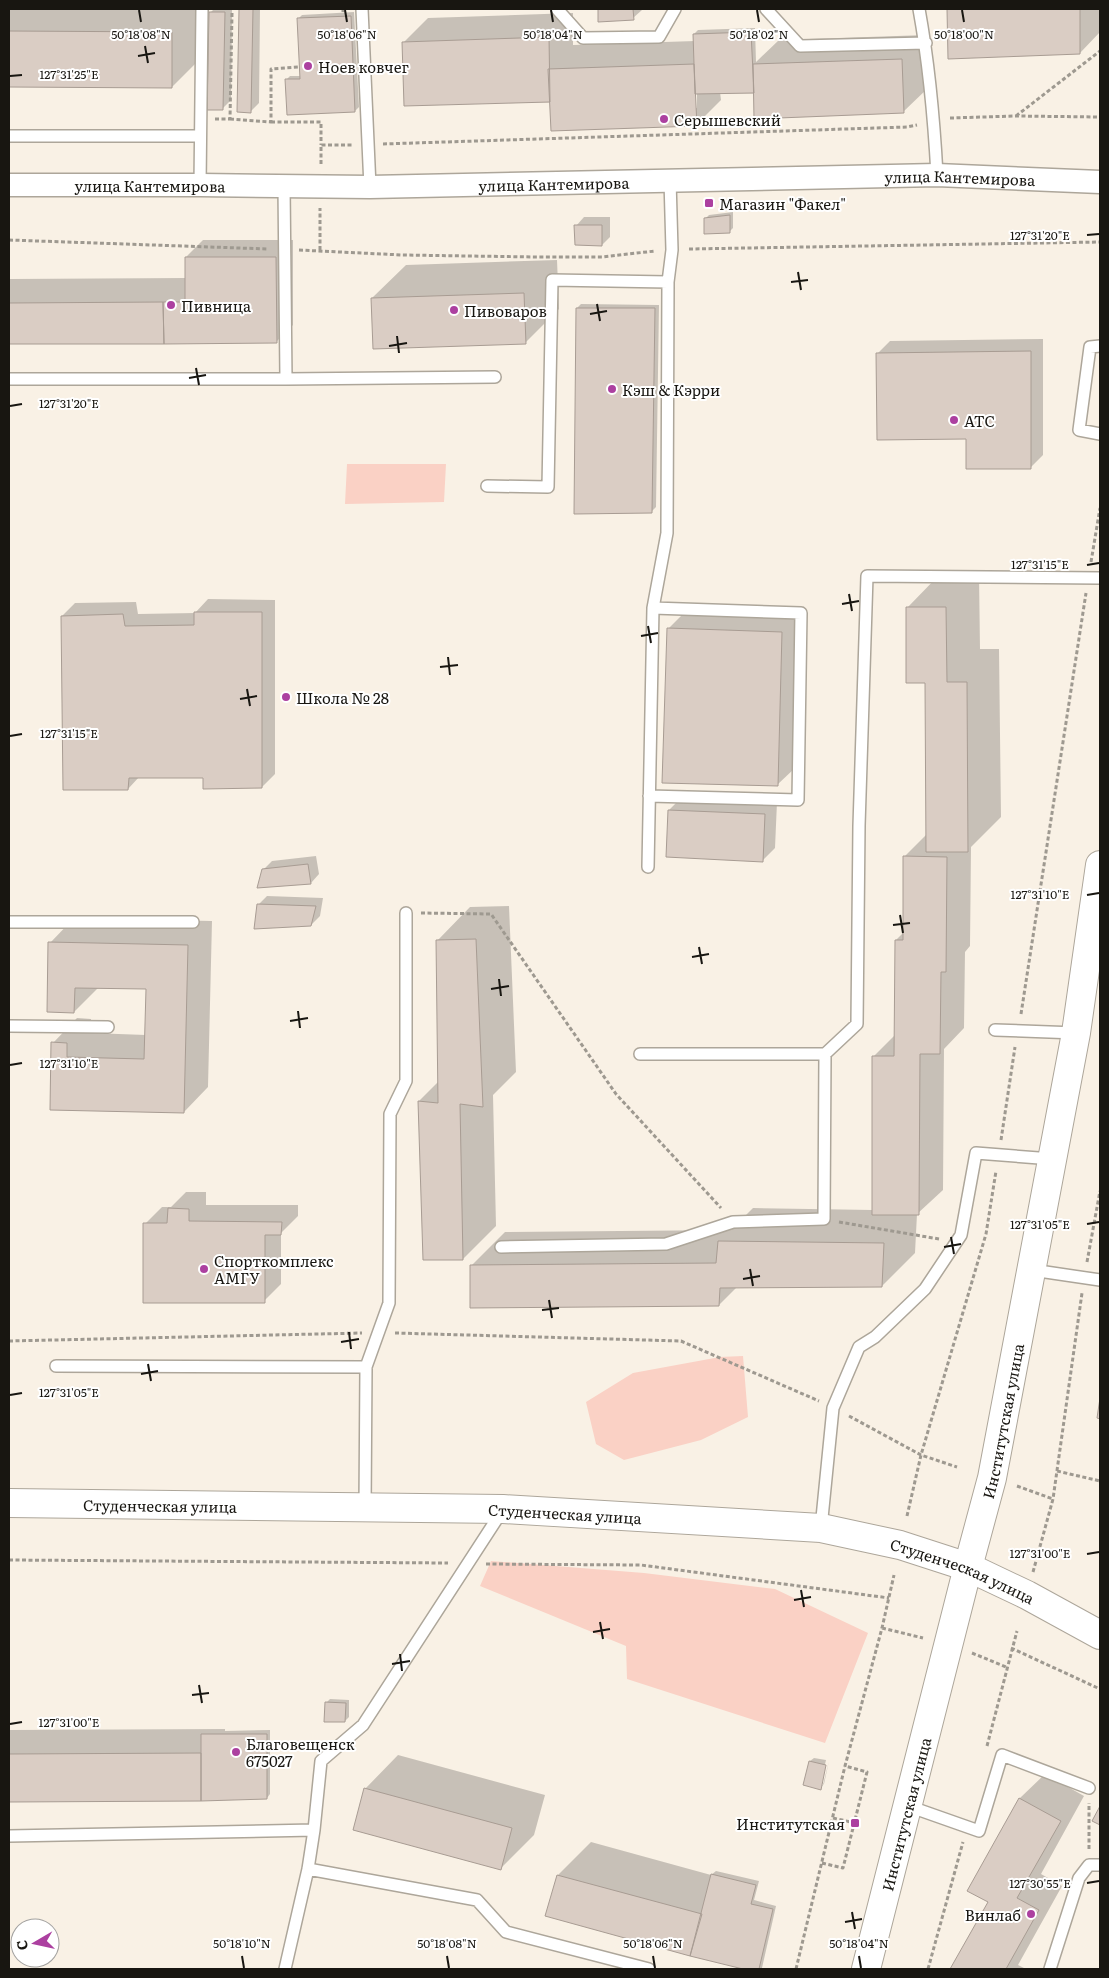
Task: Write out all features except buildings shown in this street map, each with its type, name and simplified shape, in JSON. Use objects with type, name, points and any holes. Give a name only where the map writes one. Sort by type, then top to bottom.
[{"type":"main road","name":"Институтская улица","points":[[866,1969],[992,1478],[1076,1032],[1100,865]]},
{"type":"main road","name":"Студенческая улица","points":[[9,1503],[503,1509],[821,1528],[900,1545],[968,1567],[1027,1595],[1100,1635]]},
{"type":"street","name":"улица Кантемирова","points":[[9,185],[200,184],[370,187],[937,176],[1100,182]]},
{"type":"lane","points":[[200,184],[199,136],[202,9]]},
{"type":"lane","points":[[362,9],[370,187]]},
{"type":"lane","points":[[557,9],[583,38],[658,37],[675,9]]},
{"type":"lane","points":[[766,9],[800,46],[926,44]]},
{"type":"lane","points":[[919,9],[926,44],[934,121],[937,176]]},
{"type":"lane","points":[[9,136],[199,136]]},
{"type":"lane","points":[[648,867],[653,608],[667,533],[668,282],[672,250],[670,180]]},
{"type":"lane","points":[[284,186],[286,379]]},
{"type":"lane","points":[[487,486],[548,487],[552,280],[668,282]]},
{"type":"lane","points":[[1100,346],[1090,347],[1079,430],[1100,434]]},
{"type":"lane","points":[[9,379],[495,377]]},
{"type":"lane","points":[[640,1054],[825,1054],[857,1024],[859,826],[867,576],[1100,578]]},
{"type":"lane","points":[[649,796],[798,800],[801,614],[653,608]]},
{"type":"lane","points":[[365,1508],[366,1367],[389,1304],[390,1114],[406,1081],[406,913]]},
{"type":"lane","points":[[9,922],[193,922]]},
{"type":"lane","points":[[9,1026],[108,1027]]},
{"type":"lane","points":[[995,1030],[1076,1032]]},
{"type":"lane","points":[[501,1247],[666,1244],[733,1222],[824,1219],[825,1054]]},
{"type":"lane","points":[[821,1528],[833,1408],[859,1347],[875,1336],[925,1290],[960,1235],[976,1153],[1052,1160]]},
{"type":"lane","points":[[1032,1270],[1100,1280]]},
{"type":"lane","points":[[56,1366],[366,1367]]},
{"type":"lane","points":[[285,1969],[308,1869],[321,1761],[363,1725],[503,1509]]},
{"type":"lane","points":[[908,1806],[979,1831],[1002,1755],[1089,1788]]},
{"type":"lane","points":[[9,1836],[314,1830]]},
{"type":"lane","points":[[1050,1969],[1079,1878],[1095,1865]]},
{"type":"lane","points":[[308,1869],[477,1900],[506,1932],[649,1969]]},
{"type":"path","points":[[230,119],[232,13]]},
{"type":"path","points":[[1015,116],[1100,51]]},
{"type":"path","points":[[271,122],[271,69],[300,67]]},
{"type":"path","points":[[321,145],[907,127],[954,118],[1015,116],[1100,117]]},
{"type":"path","points":[[200,118],[271,122],[321,122],[321,168]]},
{"type":"path","points":[[320,206],[320,250]]},
{"type":"path","points":[[9,240],[320,250],[402,256],[536,257],[602,257],[672,250],[1100,242]]},
{"type":"path","points":[[406,913],[491,914],[616,1094],[733,1222]]},
{"type":"path","points":[[1033,1574],[1054,1499],[1084,1278],[1100,1191]]},
{"type":"path","points":[[824,1219],[956,1242]]},
{"type":"path","points":[[9,1341],[378,1332],[680,1341],[833,1408],[921,1455],[957,1467]]},
{"type":"path","points":[[1057,1471],[1100,1481]]},
{"type":"path","points":[[1017,1486],[1054,1499]]},
{"type":"path","points":[[796,1969],[894,1575]]},
{"type":"path","points":[[882,1628],[923,1638]]},
{"type":"path","points":[[1012,1648],[1100,1689]]},
{"type":"path","points":[[972,1653],[1006,1666]]},
{"type":"path","points":[[822,1863],[843,1868],[855,1823],[867,1772],[845,1766]]},
{"type":"path","points":[[1089,1788],[1095,1865]]},
{"type":"path","points":[[833,1818],[855,1823]]},
{"type":"shaded area","points":[[347,464],[446,464],[444,502],[345,504]]},
{"type":"shaded area","points":[[743,1356],[748,1417],[701,1440],[624,1460],[596,1444],[586,1402],[633,1373],[720,1357]]},
{"type":"shaded area","points":[[491,1561],[644,1573],[775,1589],[868,1633],[825,1743],[627,1679],[626,1646],[480,1586]]},
{"type":"place","name":"Ноев ковчег","points":[[308,66]]},
{"type":"place","name":"Серышевский","points":[[664,119]]},
{"type":"place","name":"Магазин \"Факел\"","points":[[709,203]]},
{"type":"place","name":"Пивница","points":[[171,305]]},
{"type":"place","name":"Пивоваров","points":[[454,310]]},
{"type":"place","name":"Кэш & Кэрри","points":[[612,389]]},
{"type":"place","name":"АТС","points":[[954,420]]},
{"type":"place","name":"Школа № 28","points":[[286,697]]},
{"type":"place","name":"Спорткомплекс АМГУ","points":[[204,1269]]},
{"type":"place","name":"Благовещенск 675027","points":[[236,1752]]},
{"type":"place","name":"Институтская","points":[[855,1823]]},
{"type":"place","name":"Винлаб","points":[[1031,1914]]}]
